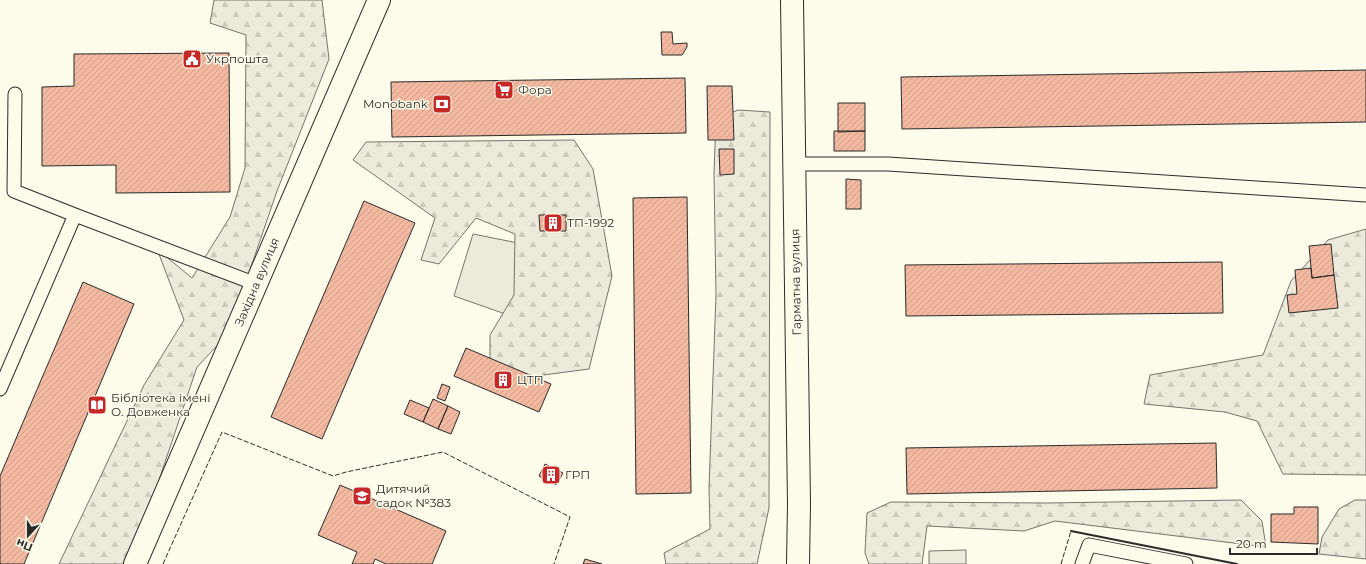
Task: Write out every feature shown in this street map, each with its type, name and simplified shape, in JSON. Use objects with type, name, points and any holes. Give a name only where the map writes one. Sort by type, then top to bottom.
[{"type":"street","name":"Західна вулиця","points":[[135,564],[379,0]]},
{"type":"street","name":"Гарматна вулиця","points":[[792,0],[799,504],[798,564]]},
{"type":"lane","points":[[15,94],[14,191],[256,284]]},
{"type":"lane","points":[[795,164],[888,164],[1366,195]]},
{"type":"lane","points":[[0,389],[75,215]]},
{"type":"lane","points":[[1082,564],[1089,545],[1186,564]]},
{"type":"green space","points":[[214,0],[322,0],[329,59],[277,191],[228,334],[197,367],[157,486],[125,564],[59,564],[144,385],[184,320],[157,249],[192,278],[230,217],[245,168],[246,35],[210,23]]},
{"type":"green space","points":[[738,110],[770,112],[769,508],[757,564],[666,564],[664,553],[710,529],[709,488],[716,295],[714,174],[716,119]]},
{"type":"green space","points":[[574,140],[593,169],[612,276],[589,369],[490,382],[490,335],[514,295],[515,234],[476,218],[439,264],[421,260],[435,218],[353,160],[366,142]]},
{"type":"green space","points":[[1366,229],[1366,475],[1283,474],[1257,421],[1225,412],[1144,404],[1150,375],[1263,355],[1291,281],[1328,240]]},
{"type":"green space","points":[[473,234],[568,253],[568,336],[454,296]]},
{"type":"green space","points":[[1241,500],[1262,521],[1266,547],[1055,521],[1024,531],[927,526],[922,564],[869,564],[865,553],[867,513],[891,502],[1047,503]]},
{"type":"green space","points":[[1355,500],[1366,500],[1366,559],[1319,554],[1322,537],[1339,509]]},
{"type":"green space","points":[[966,550],[966,564],[929,564],[929,551]]},
{"type":"building","points":[[661,32],[672,32],[673,44],[687,43],[687,47],[682,55],[662,55]]},
{"type":"building","points":[[229,53],[230,192],[116,193],[116,165],[42,166],[42,87],[74,86],[74,54]]},
{"type":"building","points":[[1366,70],[1366,122],[902,129],[901,77]]},
{"type":"building","points":[[685,78],[686,133],[392,137],[391,82]]},
{"type":"building","points":[[707,86],[732,86],[734,140],[708,140]]},
{"type":"building","points":[[838,103],[865,103],[865,131],[838,132]]},
{"type":"building","points":[[834,131],[865,131],[865,151],[834,151]]},
{"type":"building","points":[[719,149],[734,149],[734,174],[720,175]]},
{"type":"building","points":[[846,179],[861,180],[861,209],[846,209]]},
{"type":"building","points":[[687,197],[691,493],[636,494],[633,198]]},
{"type":"building","points":[[364,201],[415,223],[322,439],[271,417]]},
{"type":"building","name":"ТП-1992","points":[[539,215],[566,215],[566,231],[540,231]]},
{"type":"building","points":[[1331,244],[1334,275],[1312,278],[1309,246]]},
{"type":"building","points":[[1222,262],[1223,313],[906,316],[905,265]]},
{"type":"building","points":[[1311,268],[1312,278],[1334,275],[1338,308],[1289,313],[1287,295],[1297,294],[1295,270]]},
{"type":"building","points":[[83,282],[134,304],[24,564],[0,564],[0,476]]},
{"type":"building","name":"ЦТП","points":[[466,348],[551,384],[539,412],[454,376]]},
{"type":"building","points":[[442,384],[450,387],[445,401],[437,398]]},
{"type":"building","points":[[433,399],[448,406],[438,429],[423,422]]},
{"type":"building","points":[[410,400],[429,408],[423,422],[404,414]]},
{"type":"building","points":[[448,406],[460,412],[451,434],[438,429]]},
{"type":"building","points":[[1216,443],[1217,488],[907,494],[906,448]]},
{"type":"building","name":"ГРП","points":[[545,464],[563,473],[556,485],[539,476]]},
{"type":"building","points":[[340,485],[446,531],[432,564],[386,564],[375,559],[373,564],[352,564],[357,552],[318,535]]},
{"type":"building","points":[[1294,507],[1318,507],[1318,544],[1271,542],[1271,514],[1294,514]]},
{"type":"building","points":[[585,559],[602,564],[583,564]]},
{"type":"fence","points":[[163,564],[222,432],[333,476],[443,452],[570,517],[554,564]]},
{"type":"fence","points":[[1061,564],[1071,531]]},
{"type":"wall","points":[[1071,531],[1237,564]]},
{"type":"place","name":"Укрпошта","points":[[192,59]]},
{"type":"place","name":"Фора","points":[[504,90]]},
{"type":"place","name":"Monobank","points":[[442,104]]},
{"type":"place","name":"ТП-1992","points":[[553,223]]},
{"type":"place","name":"ЦТП","points":[[503,380]]},
{"type":"place","name":"Бібліотека імені О. Довженка","points":[[97,405]]},
{"type":"place","name":"ГРП","points":[[551,475]]},
{"type":"place","name":"Дитячий садок №383","points":[[362,496]]}]
